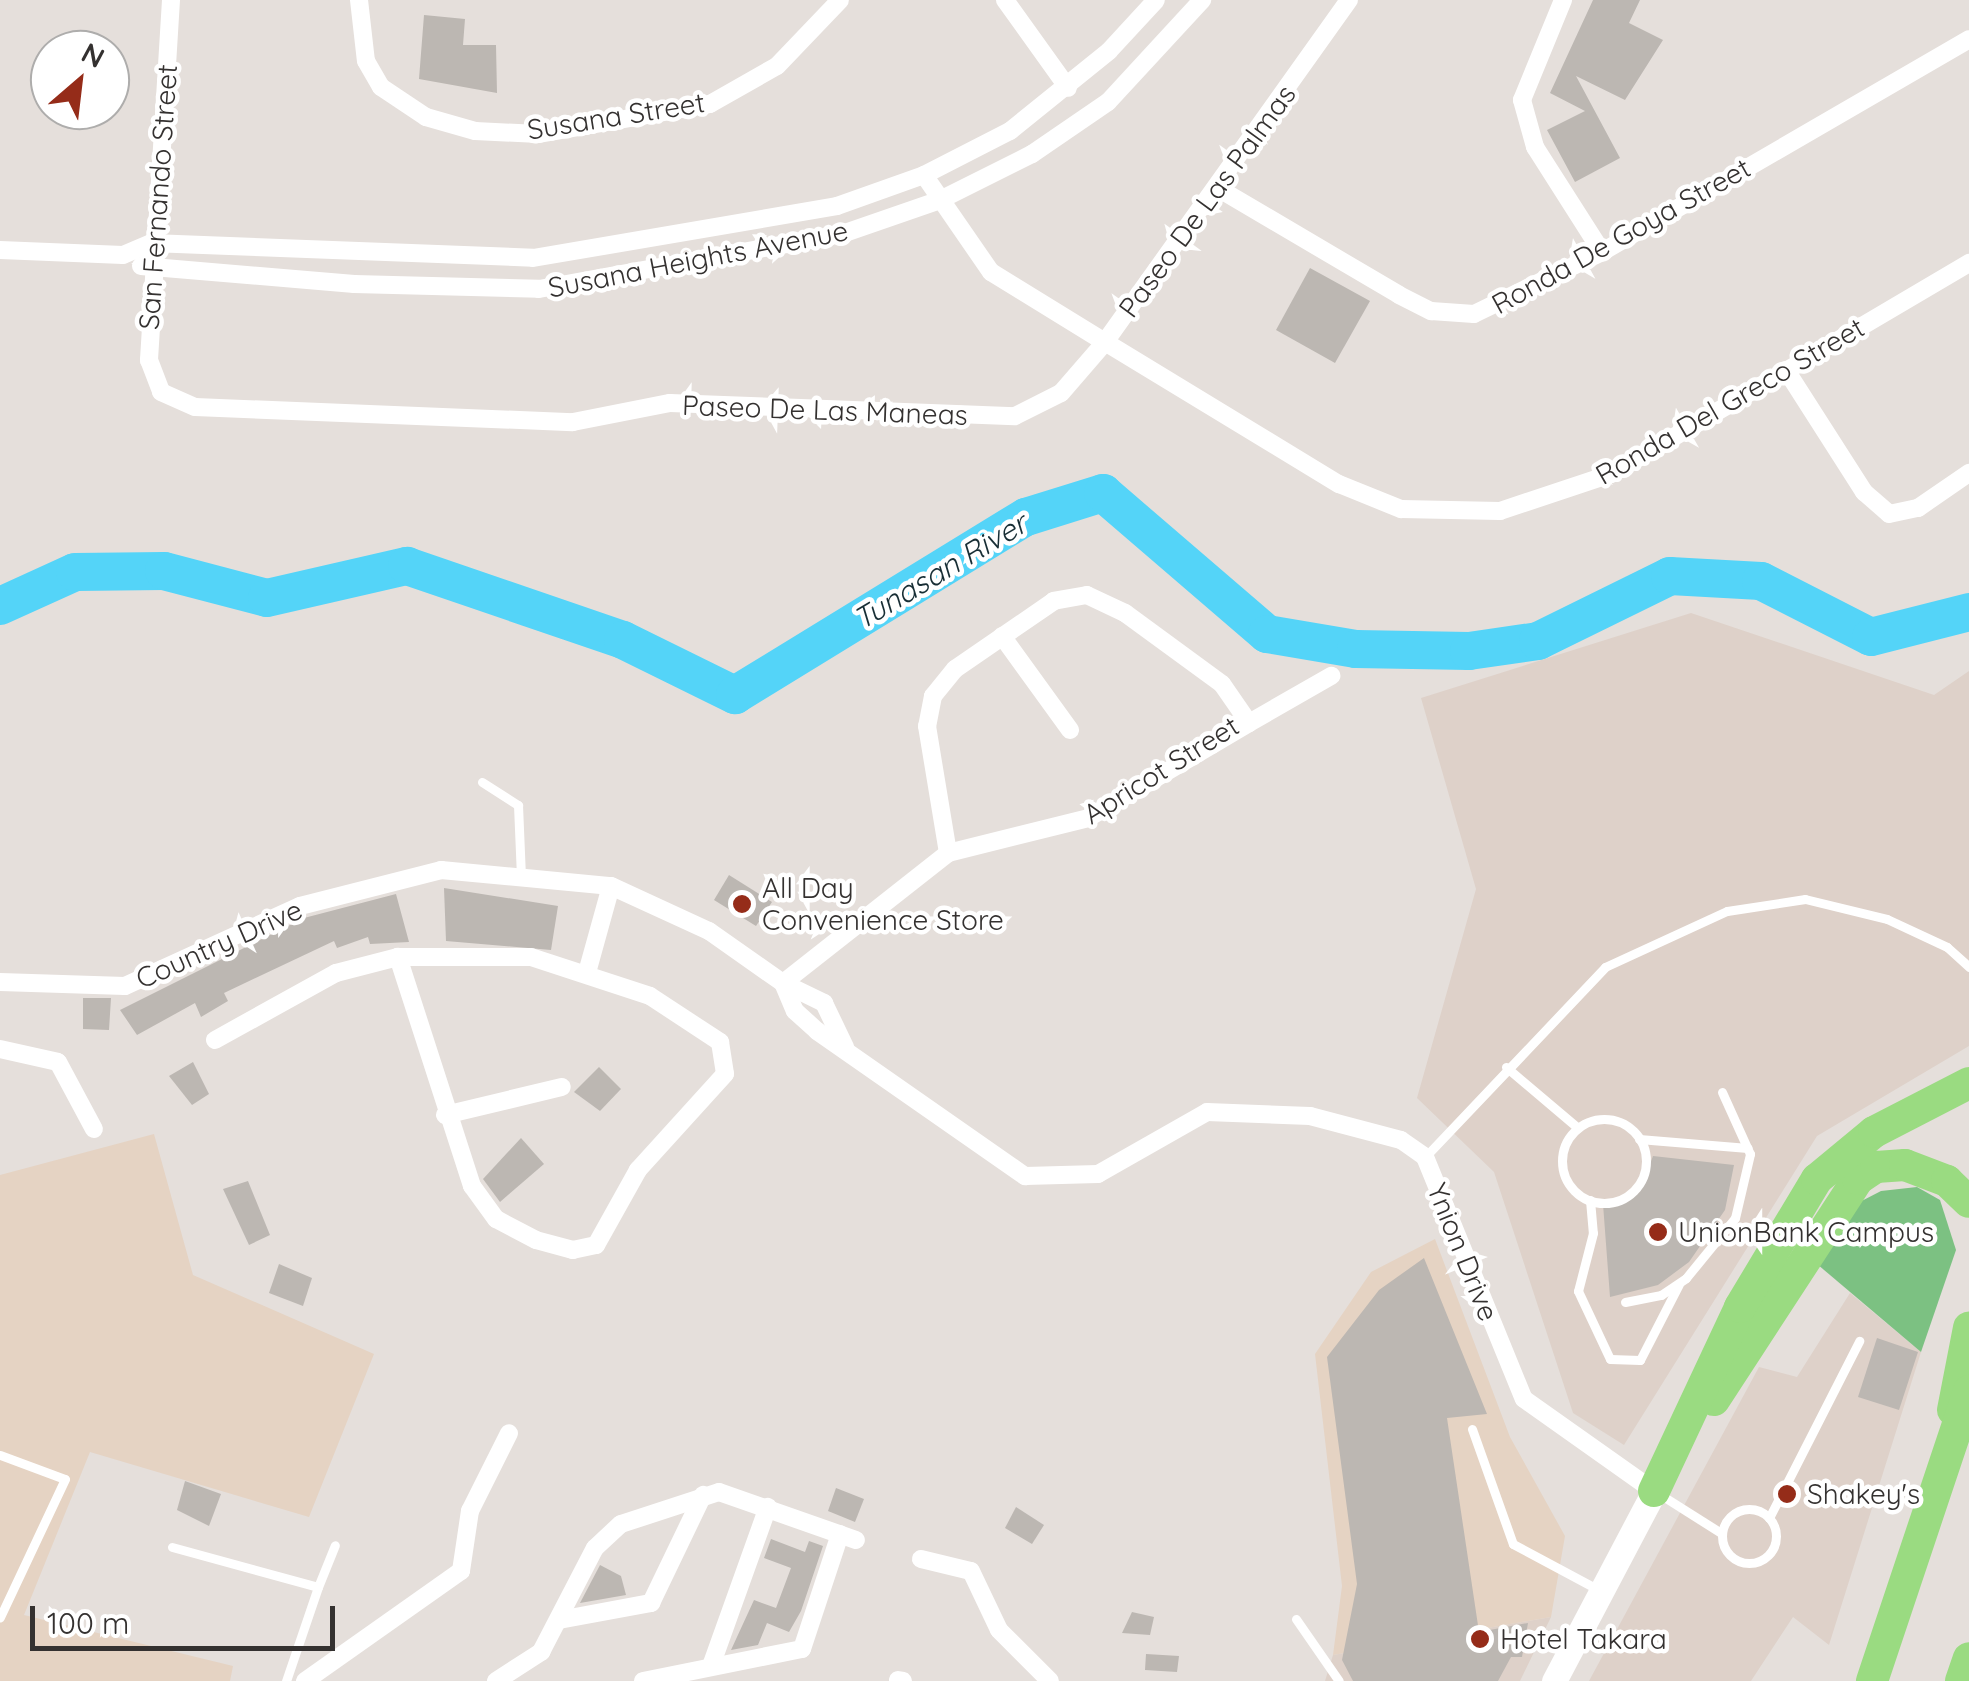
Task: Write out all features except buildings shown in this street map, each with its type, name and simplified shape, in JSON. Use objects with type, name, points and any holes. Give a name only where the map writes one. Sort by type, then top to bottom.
[{"type":"highway","points":[[1675,1453],[1740,1307],[1818,1179],[1874,1132],[1969,1083]]},
{"type":"highway","points":[[1654,1490],[1858,1179],[1876,1167],[1905,1165],[1947,1181],[1969,1202]]},
{"type":"highway","points":[[1940,1478],[1969,1328]]},
{"type":"highway","points":[[1872,1681],[1969,1391]]},
{"type":"highway","points":[[1962,1681],[1969,1658]]},
{"type":"street","name":"San Fernando Street","points":[[161,392],[148,360],[149,271],[171,0]]},
{"type":"street","name":"Susana Street","points":[[359,0],[366,61],[382,87],[426,117],[475,131],[539,134],[710,104],[777,66],[840,0]]},
{"type":"street","points":[[1005,0],[1068,88]]},
{"type":"street","name":"Susana Heights Avenue","points":[[0,250],[123,255],[151,243],[532,258],[726,230],[836,206],[924,174],[1010,131],[1068,88],[1156,0]]},
{"type":"street","name":"Susana Heights Avenue","points":[[123,255],[149,271],[539,290],[842,234],[940,200],[1032,154],[1108,102],[1202,0]]},
{"type":"street","name":"Paseo De Las Palmas","points":[[924,174],[990,272],[1105,342],[1349,0]]},
{"type":"street","points":[[1562,0],[1522,100],[1535,147],[1602,252]]},
{"type":"street","name":"Ronda De Goya Street","points":[[1216,187],[1400,296],[1456,315],[1491,309],[1602,252],[1969,39]]},
{"type":"street","name":"Ronda Del Greco Street","points":[[1105,342],[1339,484],[1401,509],[1453,514],[1551,499],[1611,474],[1969,262]]},
{"type":"street","name":"Paseo De Las Maneas","points":[[161,392],[195,407],[573,422],[670,403],[1015,416],[1061,394],[1105,342]]},
{"type":"street","points":[[1786,370],[1864,492],[1889,514],[1918,508],[1969,473]]},
{"type":"street","name":"Apricot Street","points":[[783,983],[948,853],[1088,818],[1248,722],[1222,684],[1105,601],[1070,595],[955,669],[928,710],[948,853]]},
{"type":"street","points":[[1002,636],[1070,730]]},
{"type":"street","points":[[1248,722],[1332,676]]},
{"type":"street","name":"Country Drive","points":[[0,982],[125,986],[300,906],[441,870],[611,886],[709,931],[783,983],[806,1022]]},
{"type":"street","points":[[588,969],[611,886]]},
{"type":"street","points":[[215,1040],[336,972],[398,957],[471,952],[588,969],[650,996],[720,1042],[726,1064],[720,1082],[638,1170],[604,1237],[586,1249],[536,1240],[496,1219],[472,1186],[445,1115],[398,957]]},
{"type":"street","points":[[783,983],[824,1003],[845,1048]]},
{"type":"street","name":"Ynion Drive","points":[[806,1022],[996,1162],[1048,1181],[1098,1174],[1208,1112],[1310,1116],[1401,1140],[1425,1157],[1524,1399],[1605,1464],[1654,1490]]},
{"type":"street","points":[[0,1049],[58,1062],[94,1129]]},
{"type":"street","points":[[445,1115],[562,1087]]},
{"type":"street","points":[[305,1681],[461,1571],[470,1512],[510,1434]]},
{"type":"street","points":[[1554,1681],[1654,1490]]},
{"type":"street","points":[[558,1620],[651,1603],[703,1494]]},
{"type":"street","points":[[496,1681],[534,1659],[611,1529],[703,1494],[733,1494],[848,1537],[802,1649],[644,1681]]},
{"type":"street","points":[[711,1666],[768,1508]]},
{"type":"street","points":[[921,1559],[971,1571],[999,1630],[1050,1681]]},
{"type":"lane","points":[[482,782],[518,805],[521,879]]},
{"type":"lane","points":[[1425,1157],[1506,1067],[1605,967],[1728,911],[1805,899],[1887,919],[1947,947],[1969,967]]},
{"type":"lane","points":[[1506,1067],[1578,1128]]},
{"type":"lane","points":[[1578,1128],[1562,1168],[1590,1200],[1593,1233],[1578,1291],[1610,1360],[1640,1360],[1678,1284],[1735,1218],[1748,1148],[1722,1092]]},
{"type":"lane","points":[[1578,1128],[1611,1120],[1639,1138],[1748,1148]]},
{"type":"lane","points":[[1590,1200],[1613,1202],[1639,1184],[1646,1161],[1639,1138]]},
{"type":"lane","points":[[1625,1302],[1678,1284]]},
{"type":"lane","points":[[1654,1490],[1721,1534],[1732,1557],[1757,1562],[1775,1544],[1769,1518],[1860,1342]]},
{"type":"lane","points":[[1472,1429],[1513,1544],[1599,1590]]},
{"type":"lane","points":[[0,1455],[65,1479],[0,1617]]},
{"type":"lane","points":[[1721,1534],[1745,1509],[1769,1518]]},
{"type":"lane","points":[[286,1681],[334,1545]]},
{"type":"lane","points":[[172,1547],[318,1587]]},
{"type":"lane","points":[[1296,1619],[1338,1681]]},
{"type":"shaded area","points":[[1691,613],[1934,695],[1969,671],[1969,1046],[1817,1136],[1624,1445],[1573,1413],[1494,1172],[1417,1098],[1476,889],[1421,698]]},
{"type":"shaded area","points":[[154,1134],[193,1275],[374,1354],[309,1517],[90,1452],[24,1615],[233,1666],[230,1681],[0,1681],[0,1175]]},
{"type":"shaded area","points":[[1435,1239],[1510,1437],[1565,1536],[1551,1617],[1333,1655],[1342,1586],[1315,1354],[1371,1272]]},
{"type":"shaded area","points":[[1850,1293],[1921,1352],[1829,1645],[1793,1617],[1751,1681],[1589,1681],[1759,1367],[1797,1377]]},
{"type":"shaded area","name":"Hotel Takara","points":[[1551,1617],[1520,1681],[1325,1681],[1333,1655]]},
{"type":"green space","points":[[1917,1187],[1940,1200],[1956,1250],[1921,1352],[1817,1264],[1850,1207],[1881,1191]]},
{"type":"waterway","name":"Tunasan River","points":[[0,606],[75,572],[164,571],[267,598],[407,566],[623,640],[735,695],[1026,517],[1103,493],[1267,634],[1356,649],[1469,651],[1538,641],[1670,576],[1761,581],[1871,637],[1969,612]]},
{"type":"place","name":"All Day Convenience Store","points":[[742,904]]},
{"type":"place","name":"UnionBank Campus","points":[[1658,1232]]},
{"type":"place","name":"Shakey's","points":[[1787,1494]]},
{"type":"place","name":"Hotel Takara","points":[[1480,1639]]}]
